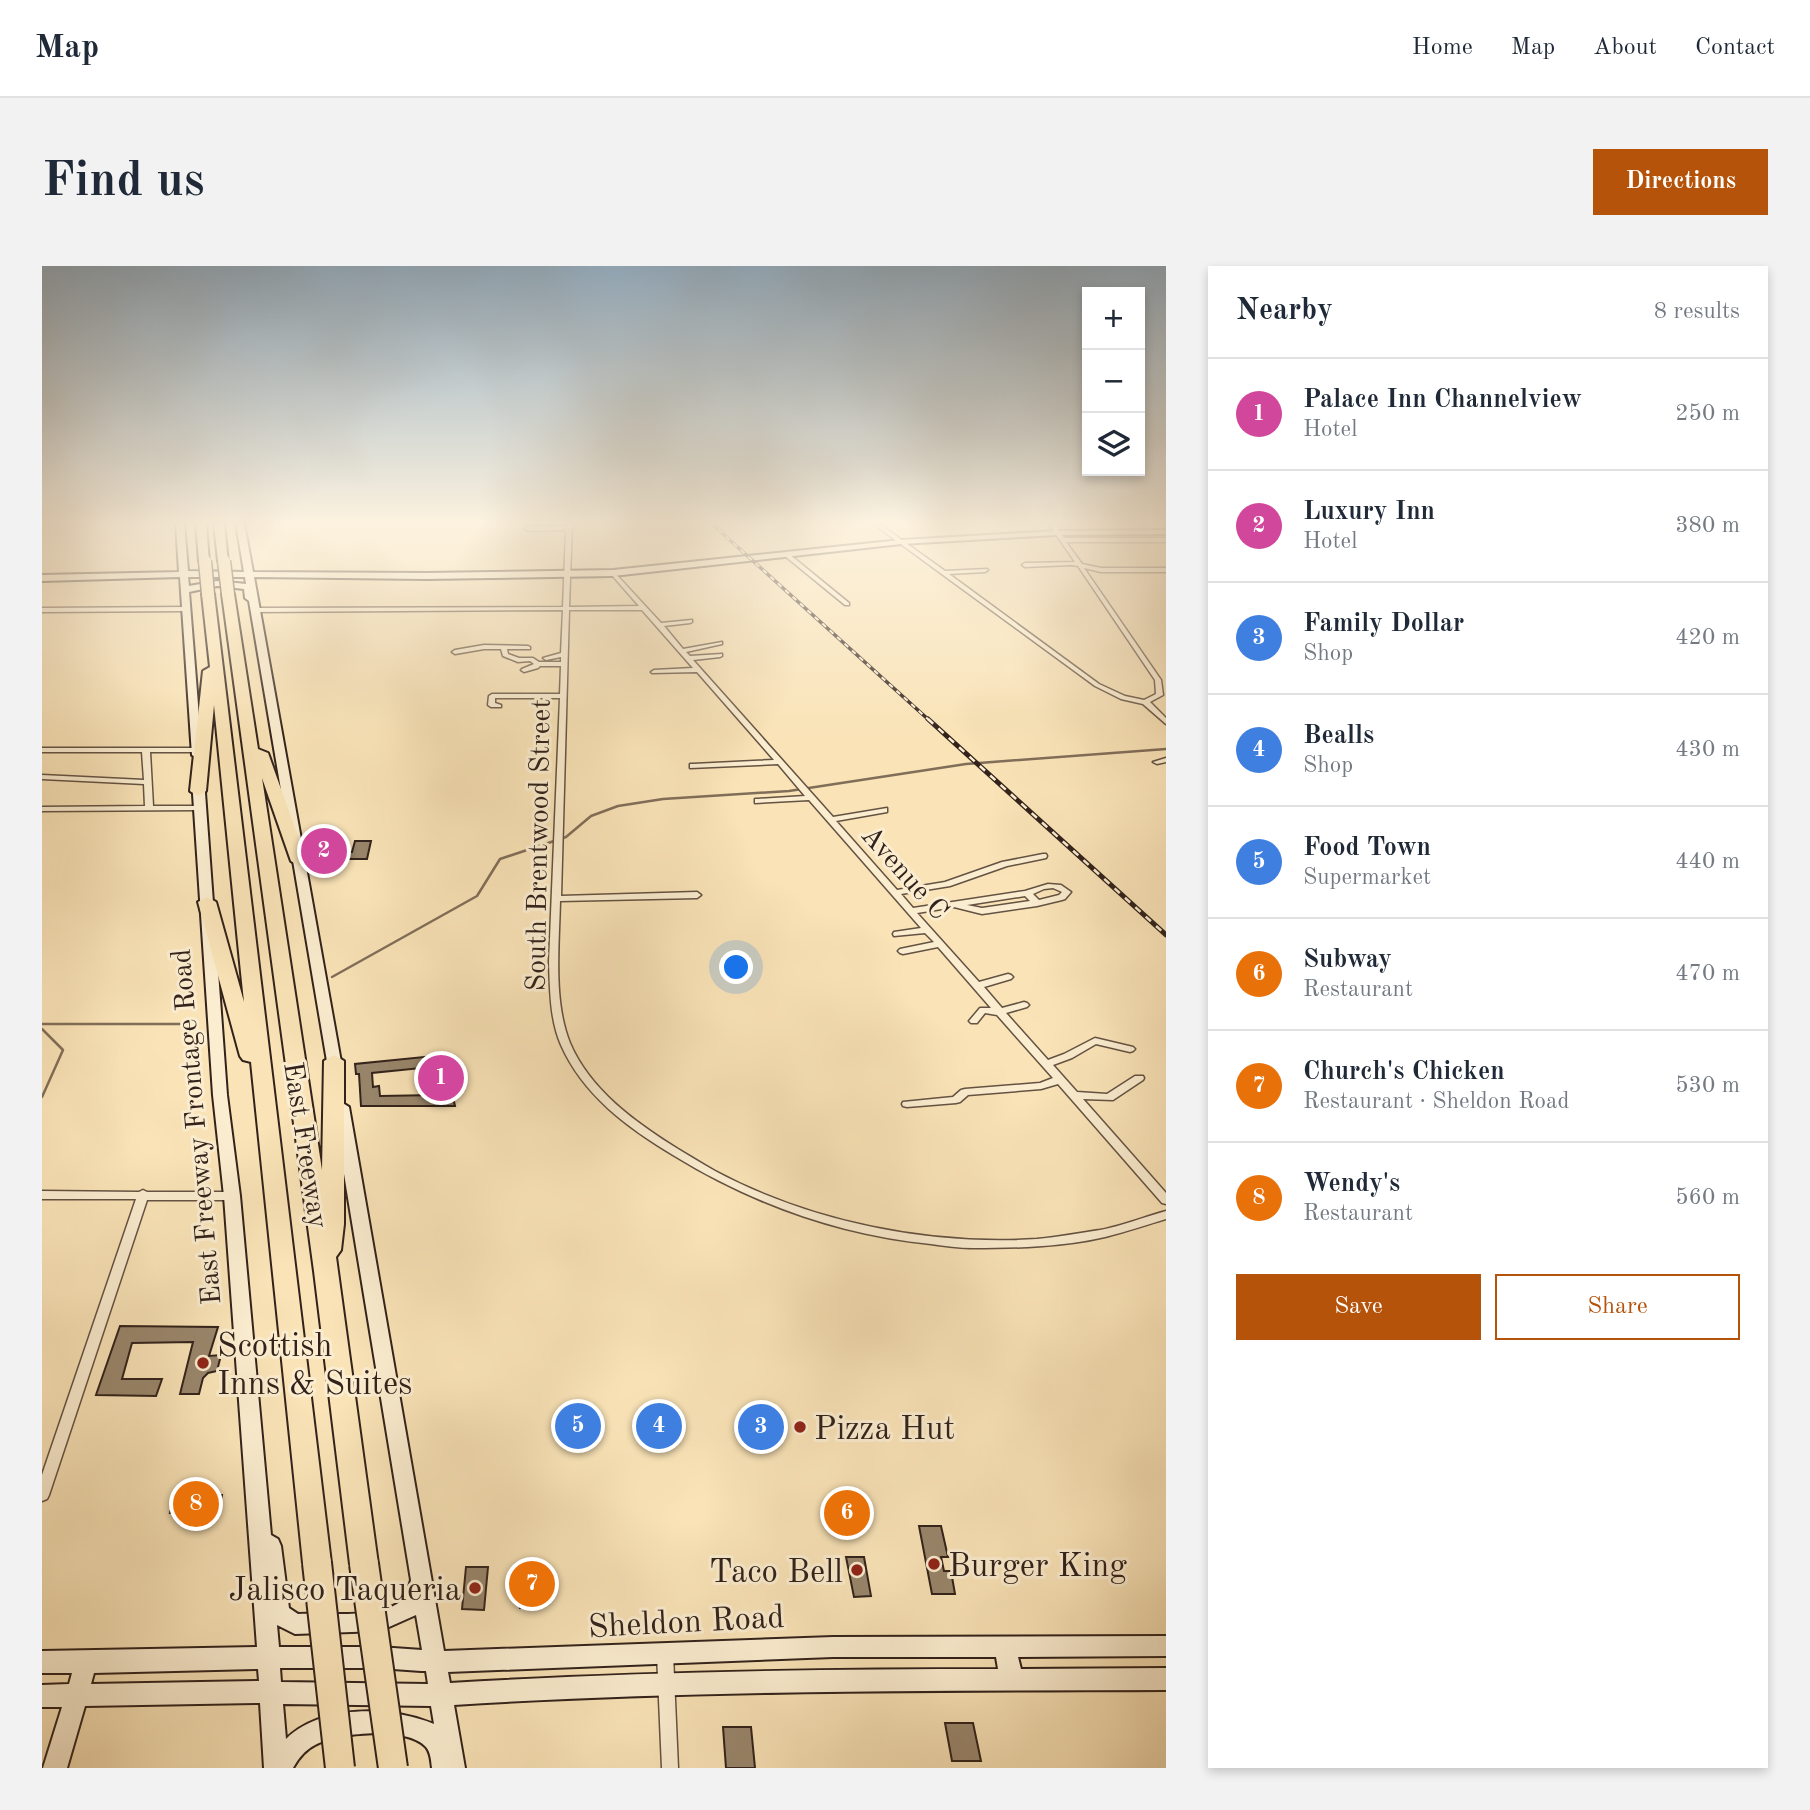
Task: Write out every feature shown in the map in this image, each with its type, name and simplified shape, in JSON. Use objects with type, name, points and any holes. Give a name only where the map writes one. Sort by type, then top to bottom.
[{"type":"highway","name":"East Freeway","points":[[208,593],[340,1768]]},
{"type":"highway","name":"East Freeway","points":[[228,593],[326,1272],[393,1768]]},
{"type":"highway","points":[[198,800],[213,639]]},
{"type":"highway","points":[[250,737],[261,753],[299,861]]},
{"type":"highway","points":[[207,902],[266,1116]]},
{"type":"highway","points":[[326,1272],[333,1224],[334,1061]]},
{"type":"main road","name":"East Freeway Frontage Road","points":[[185,593],[220,1095],[232,1196],[278,1768]]},
{"type":"main road","points":[[249,593],[250,601],[255,607]]},
{"type":"main road","points":[[253,593],[453,1768]]},
{"type":"main road","points":[[261,1540],[271,1546],[279,1614],[295,1624],[390,1619],[413,1603],[421,1576]]},
{"type":"main road","points":[[1003,1646],[1012,1679]]},
{"type":"main road","name":"Sheldon Road","points":[[42,1662],[86,1664],[268,1657],[402,1657],[435,1662],[833,1647],[1166,1646]]},
{"type":"main road","points":[[55,1768],[86,1664]]},
{"type":"main road","points":[[42,1696],[271,1692],[442,1695],[668,1686],[1012,1679],[1166,1679]]},
{"type":"main road","points":[[278,1768],[297,1744],[320,1730],[346,1724],[400,1723],[422,1729],[436,1741],[443,1768]]},
{"type":"street","name":"South Brentwood Street","points":[[566,593],[555,990],[560,1027],[572,1056],[624,1118],[674,1153],[720,1179],[813,1215],[873,1230],[954,1244],[1031,1244],[1100,1236],[1166,1215]]},
{"type":"street","name":"Avenue C","points":[[631,593],[1166,1200]]},
{"type":"street","points":[[834,593],[847,604]]},
{"type":"street","points":[[972,593],[1107,691],[1145,702],[1166,722]]},
{"type":"street","points":[[1099,593],[1158,680],[1160,695],[1145,702]]},
{"type":"street","points":[[255,607],[645,608]]},
{"type":"street","points":[[42,610],[186,610]]},
{"type":"street","points":[[660,625],[690,621]]},
{"type":"street","points":[[682,651],[720,643]]},
{"type":"street","points":[[455,652],[484,647],[528,648]]},
{"type":"street","points":[[505,649],[505,654],[518,660],[531,659],[537,664],[564,664]]},
{"type":"street","points":[[546,658],[564,655]]},
{"type":"street","points":[[688,658],[720,655]]},
{"type":"street","points":[[524,670],[536,667],[537,664]]},
{"type":"street","points":[[654,672],[699,670]]},
{"type":"street","points":[[499,706],[491,705],[492,696],[563,696]]},
{"type":"street","points":[[42,750],[197,750]]},
{"type":"street","points":[[146,750],[145,782],[149,808]]},
{"type":"street","points":[[693,766],[779,762]]},
{"type":"street","points":[[42,777],[145,782]]},
{"type":"street","points":[[758,801],[772,804],[806,792]]},
{"type":"street","points":[[42,809],[149,808],[198,800]]},
{"type":"street","points":[[830,820],[884,810]]},
{"type":"street","points":[[895,893],[947,884],[1005,864],[1043,856]]},
{"type":"street","points":[[911,911],[1027,893],[1050,886],[1060,887],[1067,892],[1062,897],[1037,903],[982,911],[952,905]]},
{"type":"street","points":[[1027,893],[1037,903]]},
{"type":"street","points":[[556,899],[697,895]]},
{"type":"street","points":[[897,934],[927,930]]},
{"type":"street","points":[[903,951],[940,944]]},
{"type":"street","points":[[976,986],[1008,977]]},
{"type":"street","points":[[974,1021],[984,1010],[999,1012],[1024,1005]]},
{"type":"street","points":[[1045,1064],[1068,1056],[1095,1041],[1130,1049]]},
{"type":"street","points":[[1072,1095],[1109,1098],[1139,1078]]},
{"type":"street","points":[[907,1104],[956,1100],[965,1092],[1041,1086],[1059,1080]]},
{"type":"street","points":[[42,1495],[143,1194]]},
{"type":"street","points":[[42,1195],[232,1196]]},
{"type":"street","points":[[665,1654],[670,1768]]},
{"type":"building","points":[[329,840],[327,848],[332,852],[352,852],[355,841],[371,841],[367,859],[316,859],[321,842]]},
{"type":"building","points":[[444,1055],[455,1106],[361,1106],[359,1074],[356,1074],[355,1064]],"holes":[[[431,1067],[437,1095],[380,1096],[379,1086],[373,1087],[372,1073]]]},
{"type":"building","name":"Scottish Inns & Suites","points":[[120,1326],[218,1327],[209,1356],[221,1355],[217,1371],[208,1373],[203,1378],[199,1394],[180,1394],[193,1342],[132,1343],[122,1379],[162,1379],[156,1396],[96,1395]]},
{"type":"building","points":[[175,1495],[222,1495],[218,1513],[170,1513]]},
{"type":"building","name":"Burger King","points":[[919,1526],[941,1526],[948,1557],[941,1557],[944,1571],[951,1571],[955,1594],[932,1594]]},
{"type":"building","name":"Taco Bell","points":[[846,1557],[864,1557],[871,1596],[854,1597]]},
{"type":"building","points":[[522,1561],[543,1561],[541,1608],[520,1608]]},
{"type":"building","name":"Jalisco Taqueria","points":[[466,1567],[488,1567],[484,1610],[462,1609]]},
{"type":"building","points":[[945,1723],[973,1723],[981,1761],[952,1761]]},
{"type":"building","points":[[723,1727],[751,1727],[755,1768],[726,1768]]},
{"type":"waterway","points":[[332,977],[477,896],[500,859],[566,837],[591,816],[618,806],[663,799],[789,791],[966,764],[1166,749]]},
{"type":"waterway","points":[[42,1024],[191,1024]]},
{"type":"waterway","points":[[42,1029],[63,1050],[42,1097]]},
{"type":"railway","points":[[789,593],[930,721]]},
{"type":"railway","points":[[928,719],[1166,935]]},
{"type":"place","name":"Luxury Inn","points":[[324,851]]},
{"type":"place","name":"Palace Inn Channelview","points":[[441,1078]]},
{"type":"place","name":"Scottish Inns & Suites","points":[[203,1363]]},
{"type":"place","name":"Food Town","points":[[578,1426]]},
{"type":"place","name":"Bealls","points":[[659,1426]]},
{"type":"place","name":"Family Dollar","points":[[761,1427]]},
{"type":"place","name":"Pizza Hut","points":[[800,1427]]},
{"type":"place","name":"Wendy's","points":[[196,1504]]},
{"type":"place","name":"Subway","points":[[847,1513]]},
{"type":"place","name":"Burger King","points":[[934,1564]]},
{"type":"place","name":"Taco Bell","points":[[857,1570]]},
{"type":"place","name":"Church's Chicken","points":[[532,1584]]},
{"type":"place","name":"Jalisco Taqueria","points":[[475,1588]]}]
